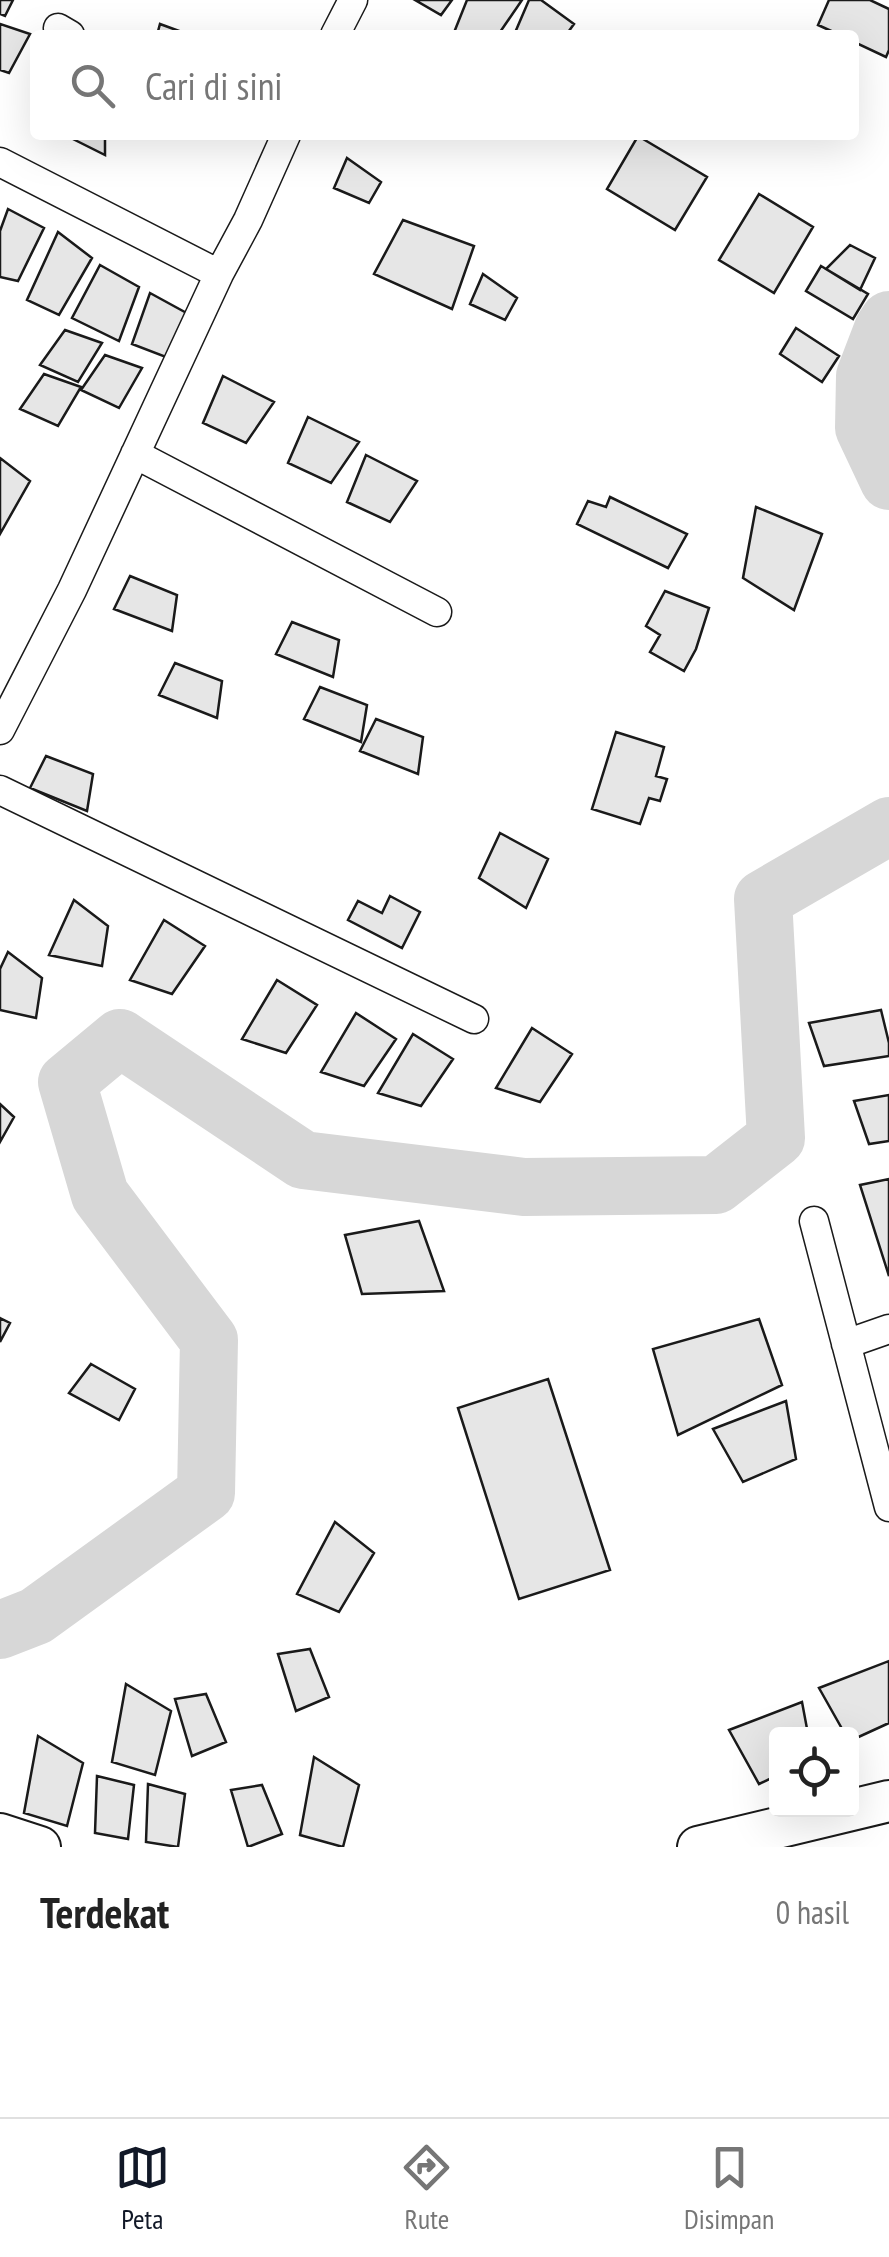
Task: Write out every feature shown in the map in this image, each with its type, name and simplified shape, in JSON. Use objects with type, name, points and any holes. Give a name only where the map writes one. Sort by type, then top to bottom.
[{"type":"street","points":[[338,30],[353,0]]},
{"type":"street","points":[[0,730],[72,590],[248,220],[275,140]]},
{"type":"street","points":[[0,162],[219,274]]},
{"type":"street","points":[[136,454],[437,612]]},
{"type":"street","points":[[0,790],[474,1019]]},
{"type":"street","points":[[814,1222],[889,1507]]},
{"type":"street","points":[[846,1344],[889,1329]]},
{"type":"street","points":[[698,1847],[889,1802]]},
{"type":"street","points":[[0,1834],[40,1847]]},
{"type":"building","points":[[0,0],[13,0],[5,16],[0,14]]},
{"type":"building","points":[[415,0],[452,0],[441,15]]},
{"type":"building","points":[[467,0],[522,0],[501,30],[455,30]]},
{"type":"building","points":[[529,0],[541,0],[574,24],[570,30],[516,30]]},
{"type":"building","points":[[829,0],[870,0],[889,9],[889,50],[886,57],[859,44],[859,30],[829,30],[818,25]]},
{"type":"building","points":[[0,24],[30,34],[9,73],[0,70]]},
{"type":"building","points":[[75,140],[105,140],[105,155]]},
{"type":"building","points":[[636,140],[645,140],[707,177],[675,230],[607,189]]},
{"type":"building","points":[[347,158],[381,182],[369,203],[334,188]]},
{"type":"building","points":[[759,194],[813,227],[774,293],[719,260]]},
{"type":"building","points":[[8,209],[44,228],[18,281],[0,277],[0,231]]},
{"type":"building","points":[[403,220],[474,246],[452,309],[374,274]]},
{"type":"building","points":[[58,232],[92,258],[59,315],[27,300]]},
{"type":"building","points":[[850,245],[875,258],[860,290],[826,269]]},
{"type":"building","points":[[100,265],[139,287],[119,341],[72,318]]},
{"type":"building","points":[[821,266],[868,294],[853,319],[806,291]]},
{"type":"building","points":[[483,274],[517,298],[505,320],[470,304]]},
{"type":"building","points":[[150,293],[192,316],[171,359],[132,344]]},
{"type":"building","points":[[796,328],[839,356],[822,382],[780,354]]},
{"type":"building","points":[[65,330],[102,343],[78,382],[40,365]]},
{"type":"building","points":[[105,355],[142,368],[119,408],[81,390]]},
{"type":"building","points":[[44,374],[81,387],[58,426],[20,409]]},
{"type":"building","points":[[223,376],[274,402],[246,443],[203,423]]},
{"type":"building","points":[[308,417],[359,442],[331,483],[288,463]]},
{"type":"building","points":[[366,455],[417,481],[390,522],[347,502]]},
{"type":"building","points":[[0,458],[30,481],[0,534]]},
{"type":"building","points":[[610,497],[687,534],[668,568],[577,524],[588,501],[606,507]]},
{"type":"building","points":[[756,507],[822,534],[794,610],[743,578]]},
{"type":"building","points":[[130,576],[177,595],[172,631],[114,609]]},
{"type":"building","points":[[665,591],[709,608],[696,649],[684,671],[650,652],[660,635],[646,626]]},
{"type":"building","points":[[292,622],[339,640],[333,677],[276,654]]},
{"type":"building","points":[[175,663],[222,681],[217,718],[159,695]]},
{"type":"building","points":[[320,687],[367,705],[361,742],[304,719]]},
{"type":"building","points":[[376,719],[423,737],[418,774],[360,751]]},
{"type":"building","points":[[616,732],[664,747],[656,776],[667,779],[660,801],[649,798],[640,824],[592,809]]},
{"type":"building","points":[[46,756],[93,774],[87,811],[30,788]]},
{"type":"building","points":[[500,833],[548,859],[526,908],[479,878]]},
{"type":"building","points":[[390,896],[420,912],[402,948],[348,920],[358,901],[382,913]]},
{"type":"building","points":[[74,900],[108,926],[102,966],[49,955]]},
{"type":"building","points":[[164,920],[205,946],[172,994],[130,980]]},
{"type":"building","points":[[8,952],[42,978],[36,1018],[0,1010],[0,969]]},
{"type":"building","points":[[277,980],[317,1005],[286,1053],[242,1039]]},
{"type":"building","points":[[881,1010],[889,1056],[824,1066],[809,1023]]},
{"type":"building","points":[[356,1013],[396,1039],[364,1086],[321,1072]]},
{"type":"building","points":[[532,1028],[572,1054],[540,1102],[496,1088]]},
{"type":"building","points":[[413,1034],[453,1059],[421,1106],[378,1093]]},
{"type":"building","points":[[889,1095],[889,1141],[869,1144],[854,1101]]},
{"type":"building","points":[[0,1104],[14,1117],[0,1142]]},
{"type":"building","points":[[889,1179],[889,1276],[860,1185]]},
{"type":"building","points":[[419,1221],[444,1291],[362,1294],[345,1235]]},
{"type":"building","points":[[0,1318],[10,1323],[0,1342]]},
{"type":"building","points":[[759,1319],[782,1385],[678,1435],[653,1349]]},
{"type":"building","points":[[91,1364],[135,1389],[119,1420],[69,1393]]},
{"type":"building","points":[[548,1379],[610,1570],[519,1599],[458,1408]]},
{"type":"building","points":[[786,1401],[796,1459],[743,1482],[713,1429]]},
{"type":"building","points":[[335,1522],[374,1553],[339,1612],[297,1594]]},
{"type":"building","points":[[310,1649],[329,1697],[296,1711],[278,1654]]},
{"type":"building","points":[[889,1661],[889,1723],[859,1737],[859,1727],[841,1727],[819,1688]]},
{"type":"building","points":[[126,1684],[171,1711],[155,1775],[112,1762]]},
{"type":"building","points":[[206,1694],[226,1742],[192,1756],[175,1699]]},
{"type":"building","points":[[802,1702],[807,1727],[769,1727],[769,1779],[759,1784],[729,1730]]},
{"type":"building","points":[[38,1736],[83,1763],[67,1826],[24,1813]]},
{"type":"building","points":[[314,1757],[359,1785],[343,1847],[300,1835]]},
{"type":"building","points":[[97,1776],[134,1785],[128,1839],[95,1833]]},
{"type":"building","points":[[148,1784],[185,1794],[178,1847],[146,1842]]},
{"type":"building","points":[[262,1785],[282,1834],[248,1847],[231,1790]]},
{"type":"waterway","points":[[889,320],[865,376],[864,428],[889,481]]},
{"type":"waterway","points":[[0,1630],[36,1616],[206,1493],[209,1340],[100,1195],[67,1082],[120,1038],[303,1160],[524,1187],[716,1185],[776,1138],[763,899],[889,826]]}]
